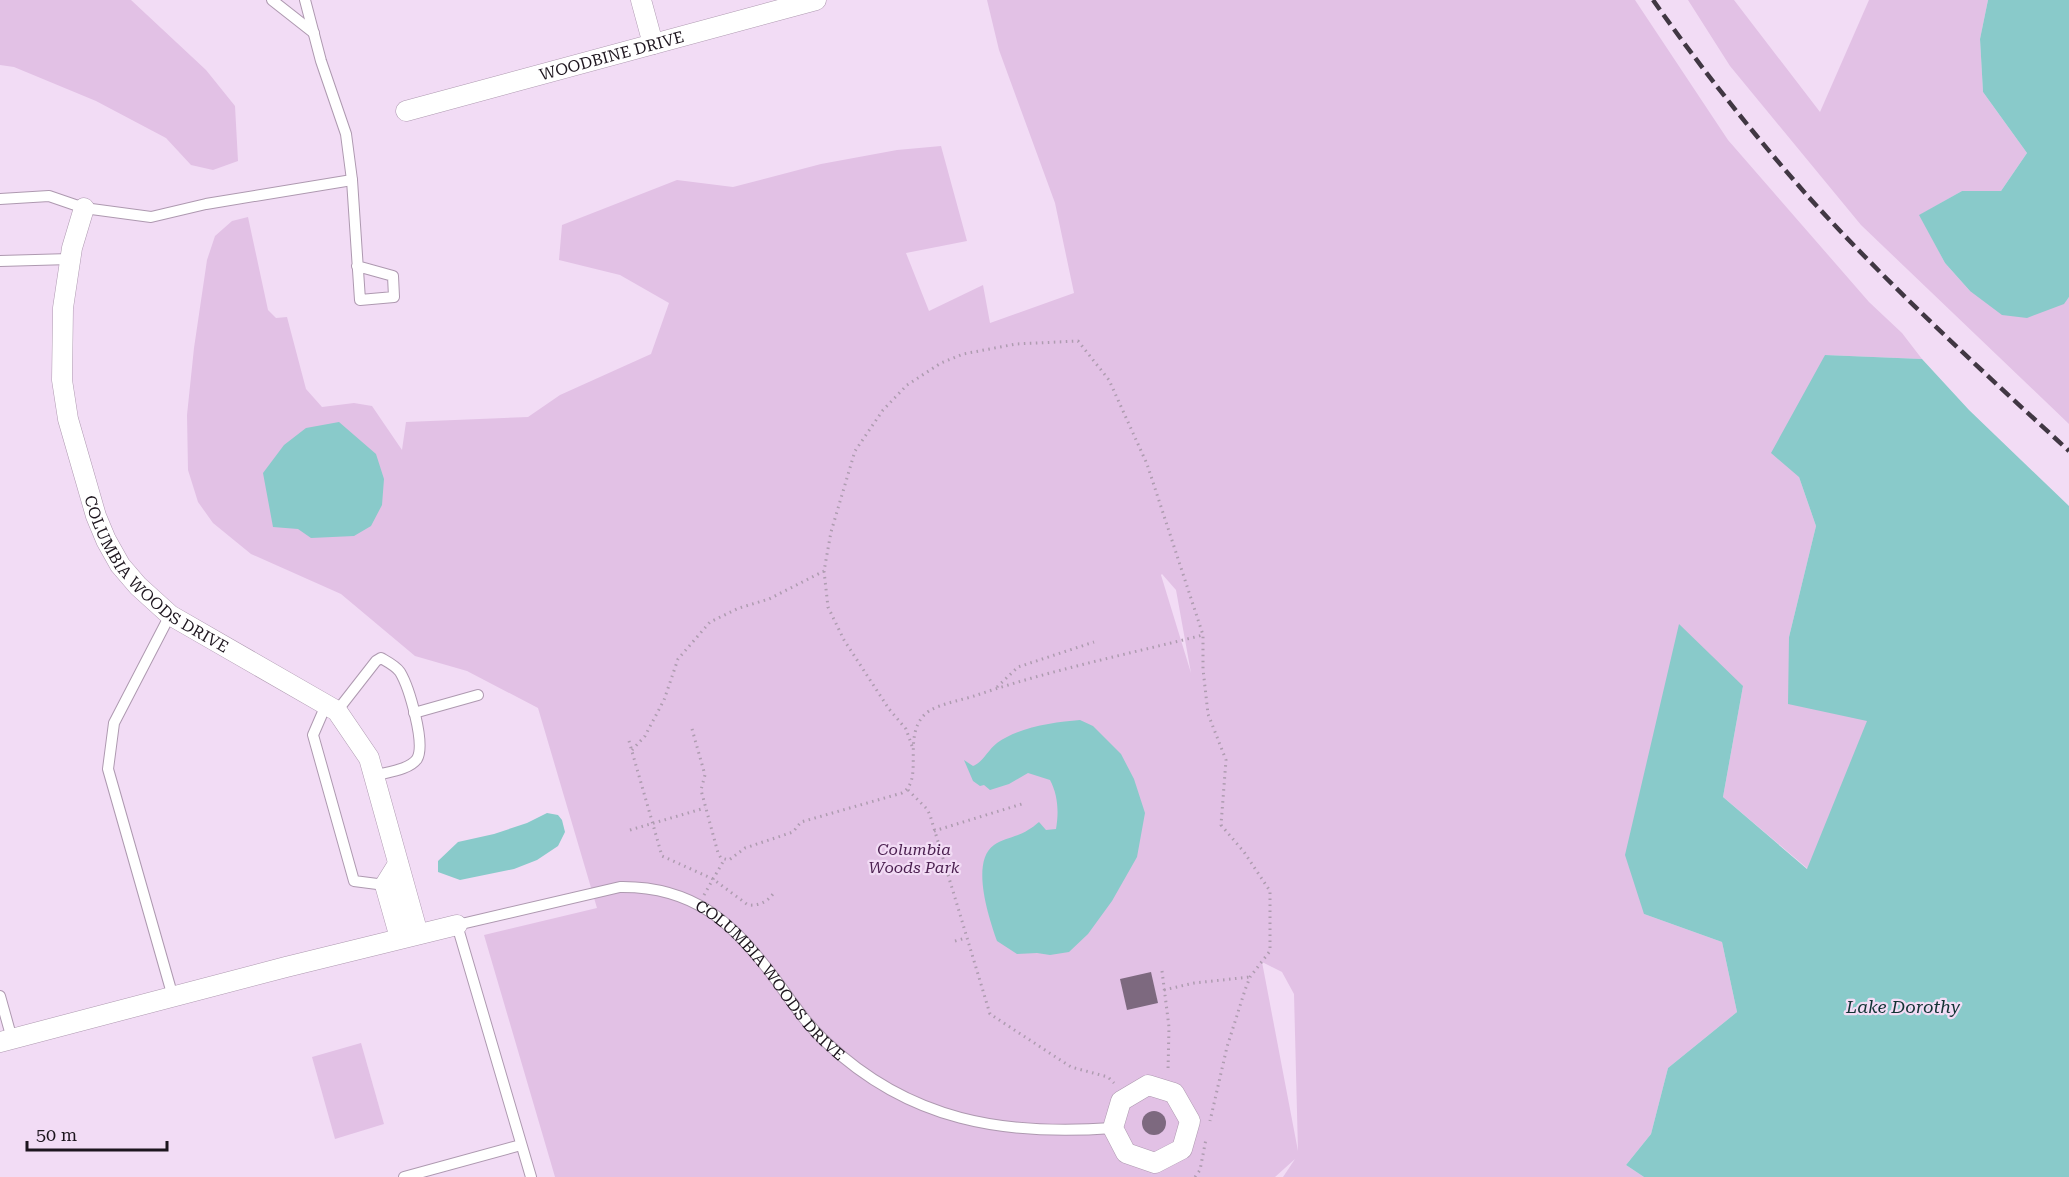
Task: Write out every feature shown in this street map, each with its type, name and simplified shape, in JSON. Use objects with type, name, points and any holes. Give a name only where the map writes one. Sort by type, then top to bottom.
[{"type":"street","points":[[641,0],[653,44]]},
{"type":"street","name":"WOODBINE DRIVE","points":[[406,111],[816,0]]},
{"type":"street","name":"COLUMBIA WOODS DRIVE","points":[[84,208],[70,259],[63,308],[62,380],[68,419],[96,516],[106,540],[120,565],[138,586],[170,615],[332,708],[369,758],[398,864],[409,936]]},
{"type":"street","points":[[398,864],[385,885],[409,936]]},
{"type":"street","name":"COLUMBIA WOODS DRIVE","points":[[6,1041],[457,925]]},
{"type":"street","points":[[1148,1085],[1173,1093],[1190,1121],[1182,1149],[1155,1163],[1126,1153],[1113,1128],[1121,1101],[1148,1085]]},
{"type":"lane","points":[[273,0],[314,33]]},
{"type":"lane","points":[[305,0],[321,61],[346,134],[352,180],[357,266]]},
{"type":"lane","points":[[0,199],[49,196],[84,208],[151,217],[206,204],[352,180]]},
{"type":"lane","points":[[0,261],[70,259]]},
{"type":"lane","points":[[170,615],[114,723],[108,769],[173,997]]},
{"type":"lane","points":[[374,776],[408,766],[416,761],[421,743],[414,713],[399,671],[381,658],[332,708],[313,735],[354,881],[385,885]]},
{"type":"lane","points":[[414,713],[478,695]]},
{"type":"lane","name":"COLUMBIA WOODS DRIVE","points":[[457,925],[620,887],[662,890],[699,904],[720,917],[734,929],[775,979],[800,1015],[828,1044],[849,1062],[906,1098],[958,1117],[1005,1128],[1067,1131],[1113,1128]]},
{"type":"lane","points":[[457,925],[531,1177]]},
{"type":"lane","points":[[0,996],[6,1041]]},
{"type":"lane","points":[[404,1177],[521,1145]]},
{"type":"path","points":[[912,746],[906,729],[889,709],[843,640],[828,607],[825,571],[831,532],[855,451],[883,410],[907,385],[941,363],[963,354],[1016,344],[1078,341],[1109,380],[1147,464],[1203,635],[1203,669],[1208,714],[1226,760],[1221,825],[1244,852],[1270,891],[1270,951],[1250,977],[1227,1047],[1200,1170],[1195,1177]]},
{"type":"path","points":[[632,750],[645,736],[664,700],[678,659],[710,622],[739,608],[769,598],[825,571]]},
{"type":"path","points":[[724,860],[729,860],[755,843],[793,832],[801,822],[908,790],[912,777],[912,746],[917,726],[929,711],[994,689],[1203,635]]},
{"type":"path","points":[[994,689],[1002,684],[1018,666],[1094,642]]},
{"type":"path","points":[[692,729],[705,775],[701,790],[705,808],[718,852],[724,860]]},
{"type":"path","points":[[629,741],[662,856],[713,879],[748,905],[761,904],[775,891]]},
{"type":"path","points":[[908,790],[927,809],[990,1014],[1071,1067],[1108,1077],[1129,1097]]},
{"type":"path","points":[[934,831],[1025,803]]},
{"type":"path","points":[[630,830],[705,808]]},
{"type":"path","points":[[929,852],[940,849]]},
{"type":"path","points":[[699,904],[724,860]]},
{"type":"path","points":[[955,941],[966,938]]},
{"type":"path","points":[[1162,971],[1169,1026],[1168,1074],[1163,1090]]},
{"type":"path","points":[[1164,990],[1194,983],[1250,977]]},
{"type":"green space","points":[[0,0],[131,0],[206,70],[235,106],[238,161],[213,170],[191,165],[166,138],[96,101],[14,67],[0,65]]},
{"type":"green space","name":"Columbia Woods Park","points":[[987,0],[1635,0],[1728,140],[1869,302],[1902,333],[1922,359],[1825,355],[1799,477],[1816,526],[1789,637],[1868,721],[1808,869],[1723,797],[1743,686],[1644,914],[1722,942],[1737,1012],[1668,1068],[1651,1134],[1626,1165],[1644,1177],[1283,1177],[1295,1159],[1275,1177],[555,1177],[484,935],[597,908],[538,708],[467,671],[415,656],[341,594],[251,554],[213,523],[198,502],[188,470],[187,415],[207,260],[215,236],[232,221],[248,217],[268,310],[276,318],[287,317],[306,389],[322,407],[354,403],[372,406],[402,450],[406,422],[528,417],[560,395],[651,354],[669,303],[620,275],[559,260],[562,225],[677,180],[733,187],[821,164],[897,150],[941,146],[967,241],[906,253],[929,311],[983,285],[990,323],[1074,293],[1055,203],[999,50]],"holes":[[[1161,575],[1176,590],[1191,673]],[[1262,962],[1282,972],[1294,994],[1298,1151]]]},
{"type":"green space","points":[[1688,0],[1734,0],[1820,112],[1869,0],[1988,0],[1980,39],[1983,92],[2027,153],[2001,191],[1962,191],[1920,215],[1945,263],[1970,291],[2063,304],[2069,297],[2069,424],[1861,225],[1730,66]]},
{"type":"green space","points":[[361,1043],[384,1124],[335,1139],[312,1057]]},
{"type":"water","points":[[1988,0],[2069,0],[2069,297],[2064,304],[2027,318],[2002,315],[1970,291],[1945,263],[1919,215],[1962,191],[2001,191],[2027,153],[1983,92],[1980,39]]},
{"type":"water","name":"Lake Dorothy","points":[[1825,355],[1922,359],[1969,410],[2069,506],[2069,1177],[1644,1177],[1626,1165],[1651,1134],[1668,1068],[1737,1012],[1722,942],[1644,914],[1625,855],[1679,624],[1743,686],[1723,797],[1807,869],[1867,721],[1788,704],[1789,637],[1816,526],[1799,477],[1771,453]]},
{"type":"water","points":[[339,422],[376,454],[384,479],[382,505],[371,526],[354,536],[311,538],[298,529],[273,527],[263,473],[284,445],[306,428]]},
{"type":"water","points":[[1080,720],[1093,726],[1121,754],[1134,779],[1145,813],[1137,857],[1112,901],[1088,934],[1069,952],[1050,955],[1017,954],[997,941],[986,905],[982,877],[983,864],[987,853],[994,845],[1024,832],[1039,822],[1046,830],[1056,829],[1058,810],[1055,792],[1050,780],[1028,773],[1009,784],[990,790],[973,781],[964,760],[973,766],[980,762],[997,743],[1026,729]]},
{"type":"water","points":[[547,813],[558,815],[565,832],[558,846],[537,860],[514,869],[460,880],[438,872],[438,861],[458,842],[494,834],[527,823]]},
{"type":"building","points":[[1151,972],[1158,1003],[1127,1010],[1120,979]]},
{"type":"building","points":[[1154,1111],[1159,1112],[1165,1118],[1165,1128],[1159,1134],[1154,1135],[1149,1134],[1143,1128],[1142,1123],[1143,1118],[1149,1112]]},
{"type":"railway","points":[[1653,0],[1726,98],[1836,227],[1901,293],[2069,451]]}]
